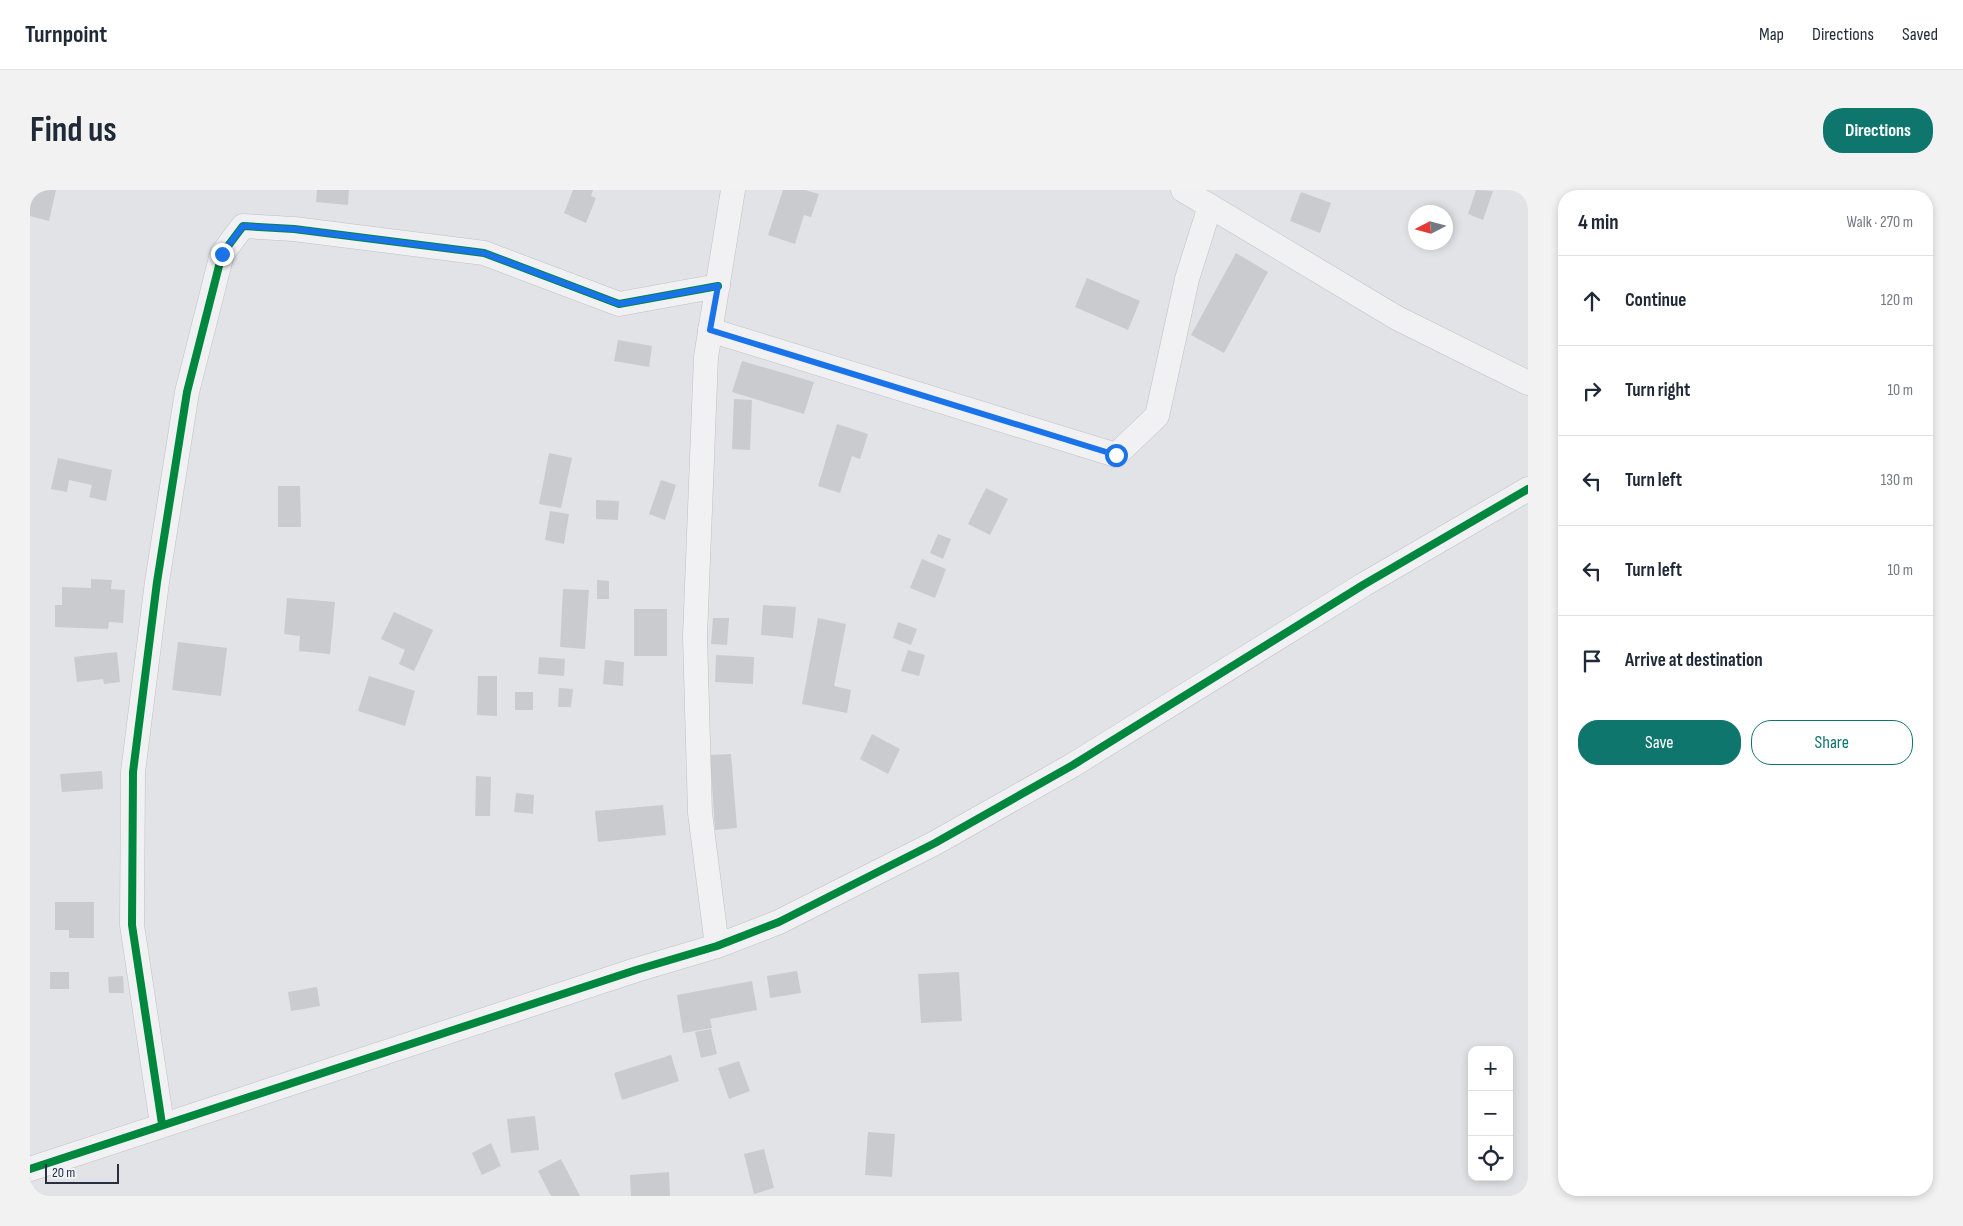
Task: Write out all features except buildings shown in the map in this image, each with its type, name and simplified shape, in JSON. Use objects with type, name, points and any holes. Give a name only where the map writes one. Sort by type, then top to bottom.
[{"type":"street","points":[[717,946],[700,813],[695,636],[706,358],[733,190]]},
{"type":"street","points":[[1183,190],[1396,318],[1528,383]]},
{"type":"street","points":[[710,330],[1116,455],[1157,416],[1187,280],[1210,206]]},
{"type":"street","points":[[162,1124],[132,925],[133,772],[157,582],[187,392],[222,254],[243,226],[294,229],[484,253],[619,304],[718,286]]},
{"type":"street","points":[[30,1169],[162,1124],[636,970],[717,946],[779,922],[934,843],[1072,765],[1363,585],[1528,489]]},
{"type":"cycle path","points":[[162,1124],[132,925],[133,772],[157,582],[187,392],[222,254],[243,226],[294,229],[484,253],[619,304],[718,286]]},
{"type":"cycle path","points":[[30,1169],[636,970],[717,946],[779,922],[935,843],[1073,765],[1363,585],[1528,489]]},
{"type":"route","points":[[222,254],[243,226],[294,229],[484,253],[619,304],[718,286],[710,330],[1116,455]]}]
